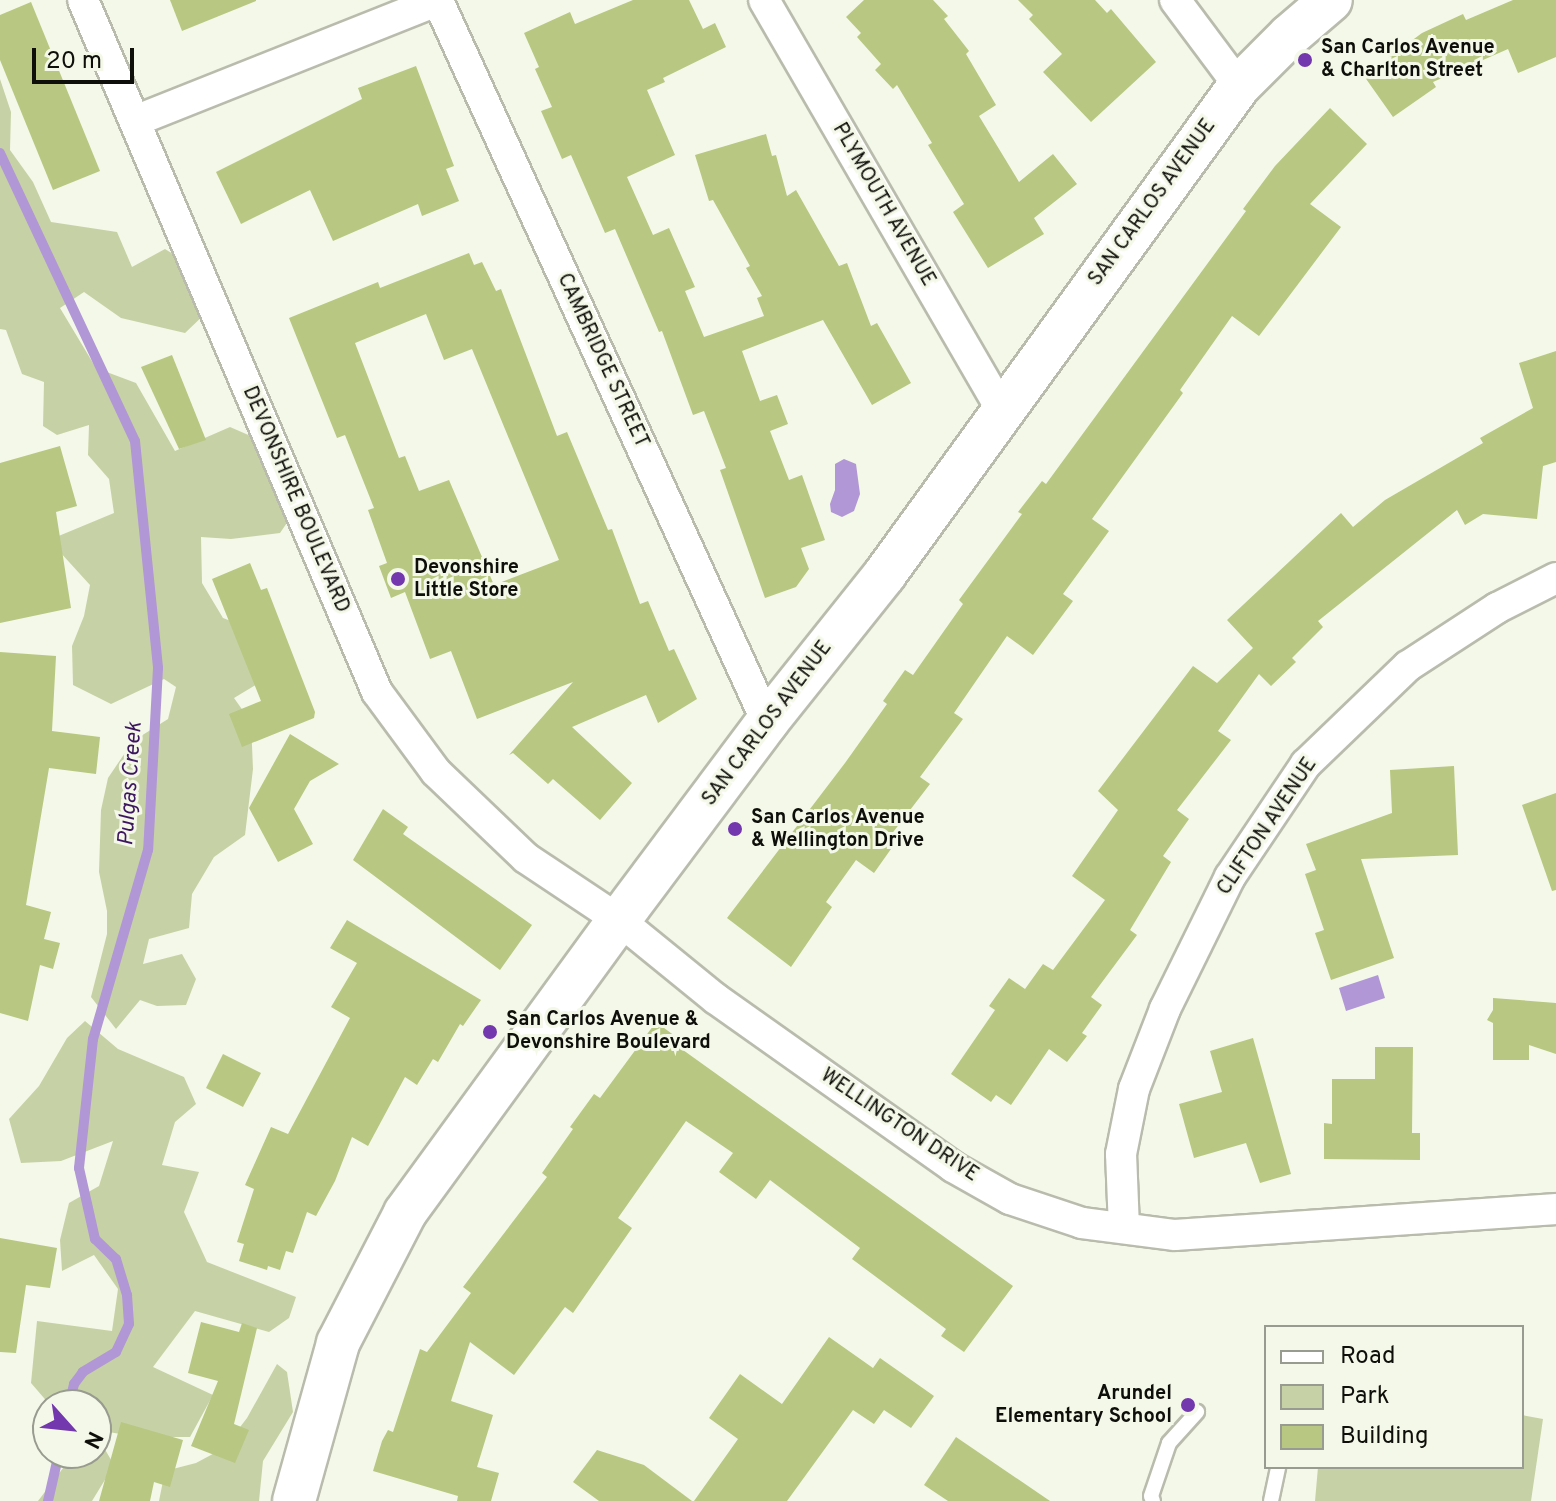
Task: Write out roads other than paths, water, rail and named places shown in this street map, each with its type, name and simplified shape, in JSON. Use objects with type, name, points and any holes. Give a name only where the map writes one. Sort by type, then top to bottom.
[{"type":"main road","name":"SAN CARLOS AVENUE","points":[[294,1501],[338,1343],[390,1236],[767,722],[885,574],[1239,86],[1331,0]]},
{"type":"street","name":"DEVONSHIRE BOULEVARD","points":[[83,0],[377,692],[436,772],[526,858],[619,920]]},
{"type":"street","points":[[135,121],[438,0]]},
{"type":"street","name":"CAMBRIDGE STREET","points":[[438,0],[767,722]]},
{"type":"street","name":"PLYMOUTH AVENUE","points":[[764,0],[1002,410]]},
{"type":"street","points":[[1175,0],[1239,86]]},
{"type":"street","name":"CLIFTON AVENUE","points":[[1124,1228],[1121,1154],[1134,1089],[1165,1009],[1230,877],[1306,764],[1408,666],[1497,608],[1556,578]]},
{"type":"street","name":"WELLINGTON DRIVE","points":[[619,920],[716,999],[953,1167],[1010,1199],[1082,1223],[1175,1235],[1556,1209]]},
{"type":"lane","points":[[1153,1501],[1151,1496],[1169,1443],[1197,1412]]},
{"type":"lane","points":[[1271,1501],[1278,1469]]},
{"type":"waterway","name":"Pulgas Creek","points":[[0,153],[135,441],[158,668],[148,850],[93,1039],[79,1168],[95,1239],[116,1259],[127,1295],[129,1324],[116,1352],[83,1372],[73,1389]]},
{"type":"waterway","name":"Pulgas Creek","points":[[48,1501],[55,1469]]},
{"type":"place","name":"San Carlos Avenue & Charlton Street","points":[[1305,60]]},
{"type":"place","name":"Devonshire Little Store","points":[[398,579]]},
{"type":"place","name":"San Carlos Avenue & Wellington Drive","points":[[735,829]]},
{"type":"place","name":"San Carlos Avenue & Devonshire Boulevard","points":[[490,1032]]},
{"type":"place","name":"Arundel Elementary School","points":[[1188,1405]]}]
